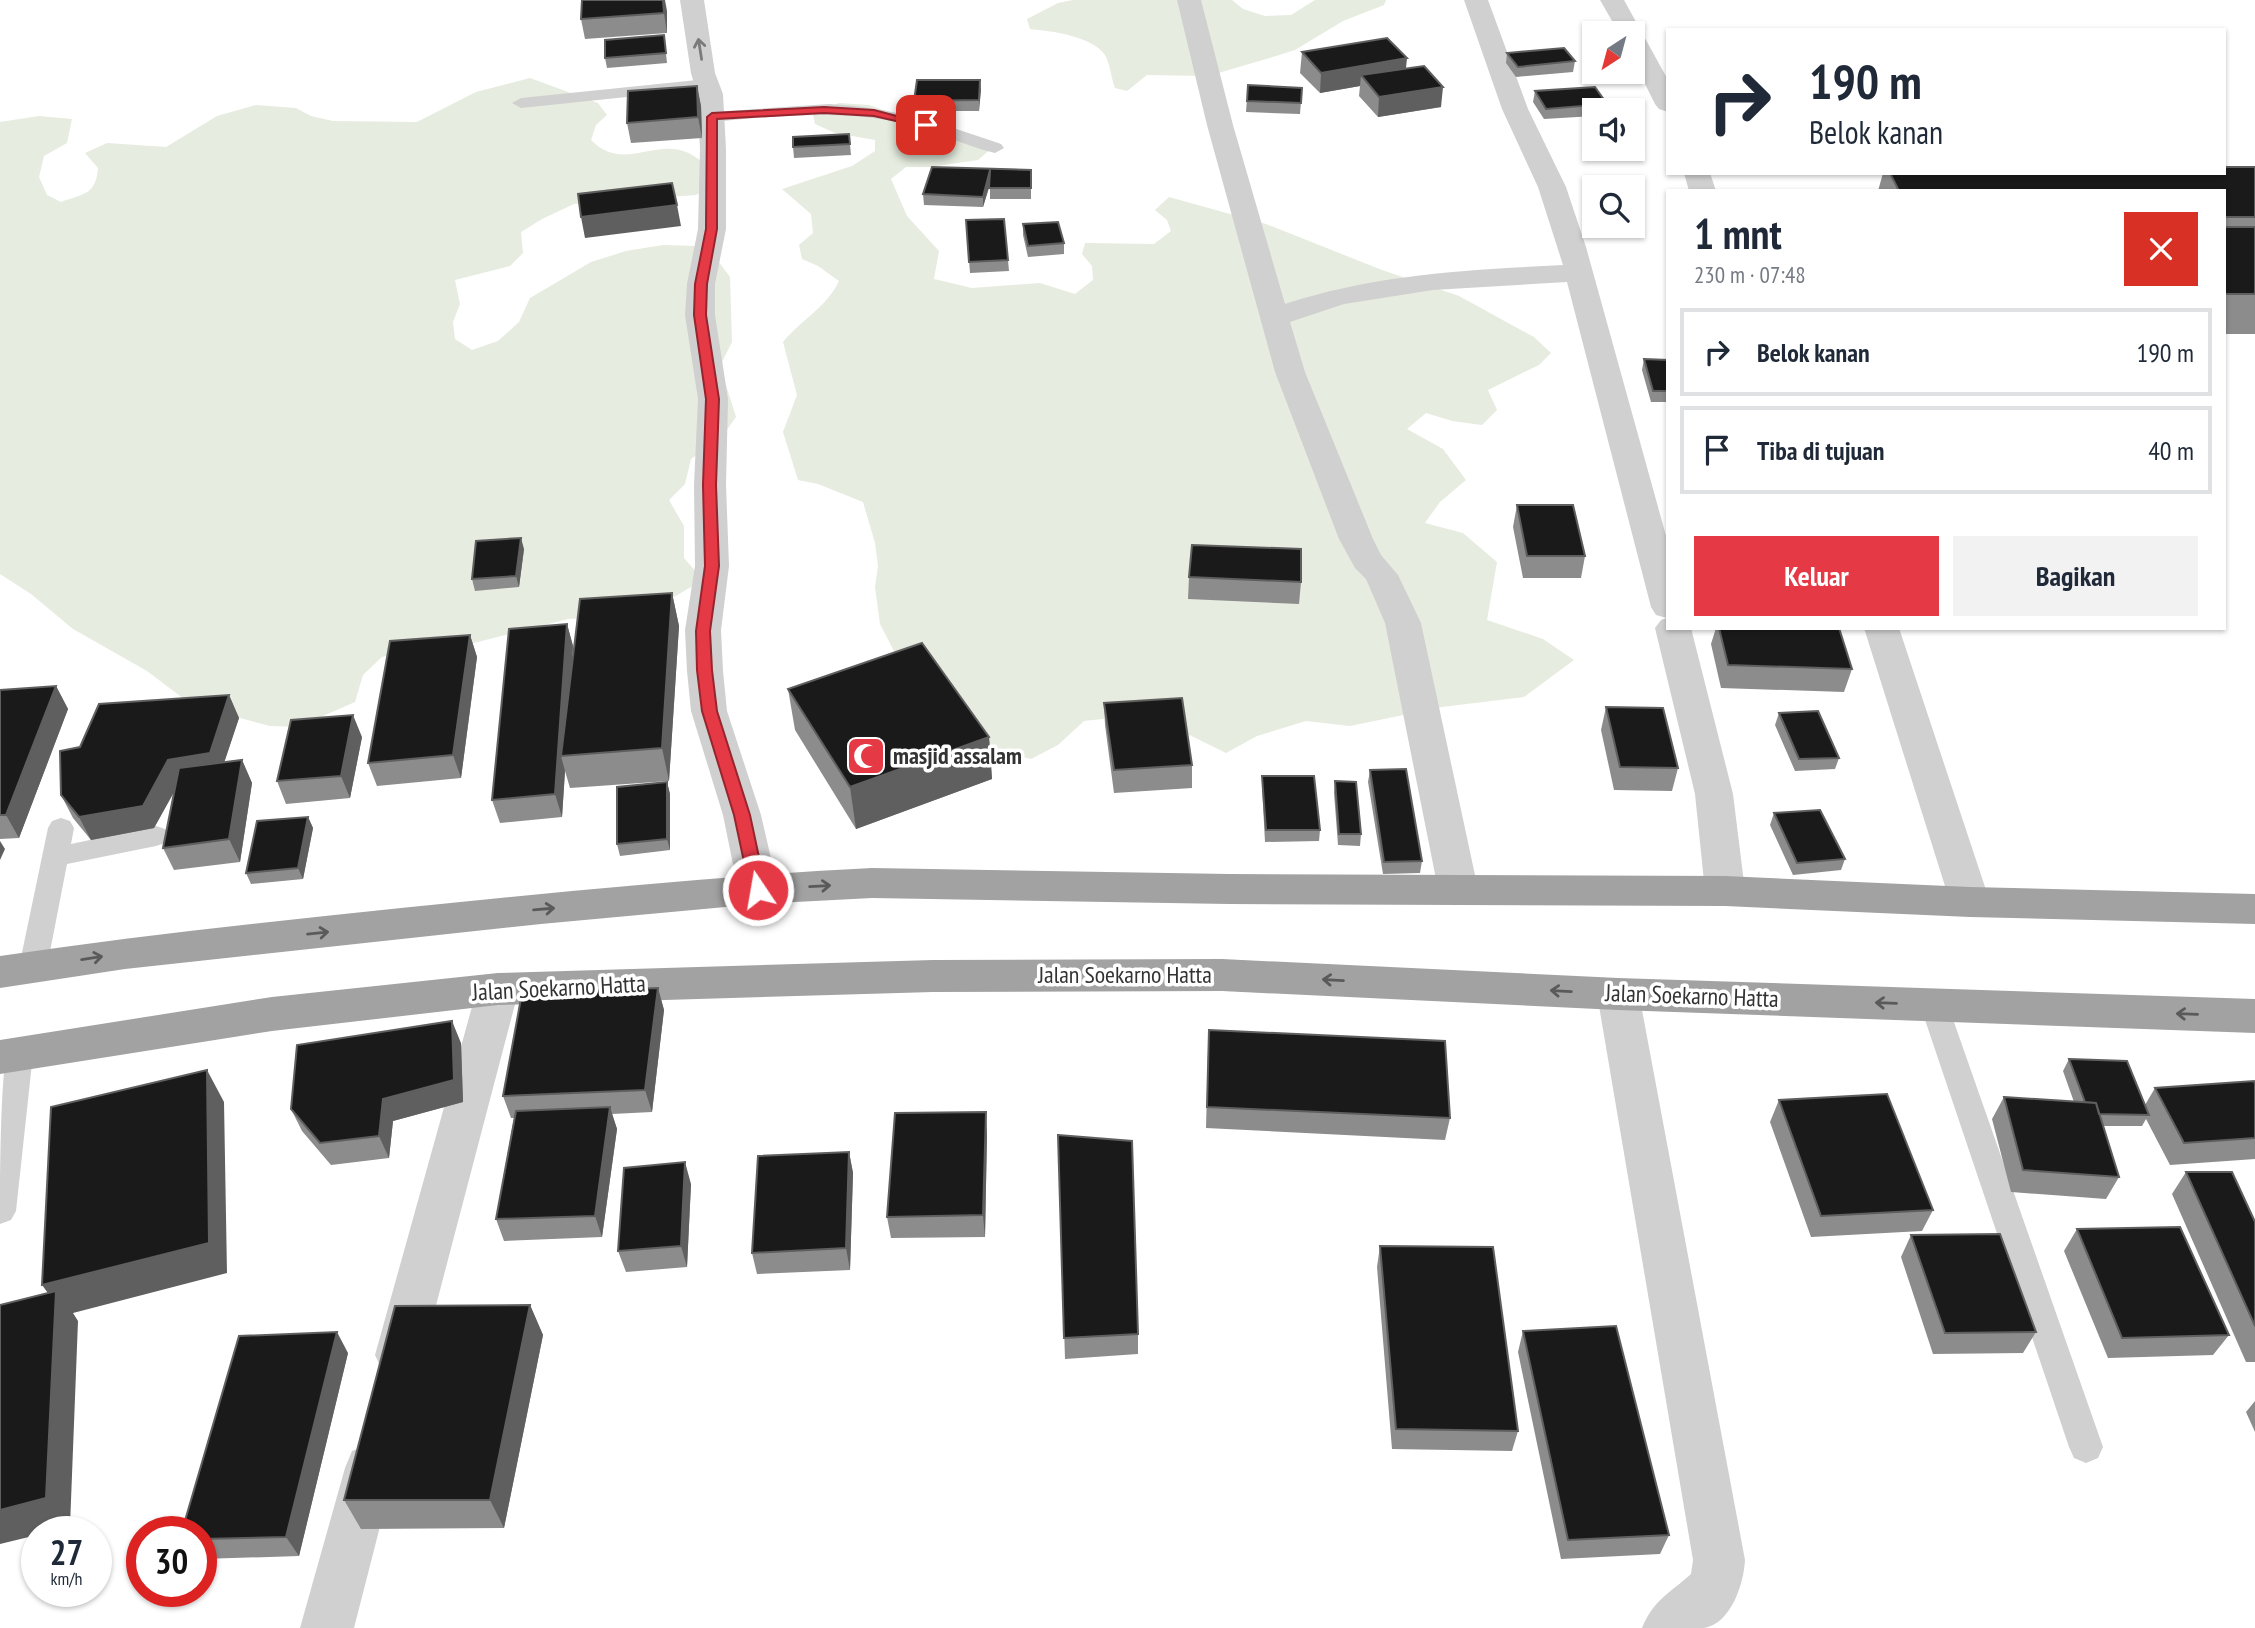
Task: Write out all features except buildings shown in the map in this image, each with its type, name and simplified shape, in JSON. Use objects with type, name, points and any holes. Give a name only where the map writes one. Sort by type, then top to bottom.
[{"type":"highway","points":[[16,970],[153,950],[758,890],[872,883],[1229,889],[1725,891],[1970,902],[2255,909]]},
{"type":"highway","name":"Jalan Soekarno Hatta","points":[[9,1055],[272,1014],[498,989],[933,976],[1222,975],[1618,994],[2255,1016]]},
{"type":"street","points":[[692,0],[712,117],[712,229],[701,284],[700,315],[713,399],[710,485],[712,566],[703,631],[705,670],[709,711],[742,815],[758,890]]},
{"type":"street","points":[[1189,0],[1220,125],[1290,372],[1356,539],[1367,559],[1381,575],[1403,623],[1458,889]]},
{"type":"street","points":[[1476,0],[1515,109],[1552,187],[1578,273],[1666,600]]},
{"type":"street","points":[[1612,0],[1624,21]]},
{"type":"street","points":[[1645,60],[1666,100]]},
{"type":"street","points":[[1275,317],[1339,296],[1433,281],[1578,273]]},
{"type":"street","points":[[1673,630],[1714,794],[1725,891]]},
{"type":"street","points":[[1882,630],[1970,902]]},
{"type":"street","points":[[327,1628],[498,989]]},
{"type":"street","points":[[1618,994],[1719,1560],[1720,1574],[1714,1590],[1678,1616],[1670,1628]]},
{"type":"lane","points":[[522,103],[707,84]]},
{"type":"lane","points":[[712,117],[775,111],[874,113],[939,129],[995,148]]},
{"type":"lane","points":[[16,970],[61,828]]},
{"type":"lane","points":[[54,857],[156,836]]},
{"type":"lane","points":[[1934,1005],[2086,1447]]},
{"type":"lane","points":[[0,1211],[9,1055]]},
{"type":"shaded area","points":[[1073,0],[1232,0],[1243,9],[1265,16],[1291,15],[1315,0],[1386,0],[1384,5],[1343,21],[1295,50],[1208,76],[1147,75],[1127,91],[1115,88],[1105,55],[1091,43],[1049,31],[1030,29],[1027,19],[1058,3]]},
{"type":"shaded area","points":[[530,78],[598,103],[607,115],[596,125],[591,140],[603,149],[614,154],[662,149],[686,152],[710,167],[712,187],[696,195],[574,204],[542,219],[521,232],[523,253],[510,266],[455,280],[460,304],[453,322],[455,339],[472,350],[498,341],[519,322],[530,298],[591,262],[626,251],[663,245],[696,246],[712,253],[730,277],[732,342],[720,366],[736,417],[721,438],[691,459],[685,484],[669,500],[684,526],[684,558],[703,580],[655,608],[624,616],[568,619],[470,644],[416,649],[382,657],[363,675],[355,702],[298,727],[270,726],[192,705],[147,671],[73,629],[31,594],[0,574],[0,122],[39,116],[72,119],[67,143],[44,156],[39,177],[47,195],[61,202],[91,189],[98,168],[85,153],[107,143],[166,147],[217,116],[256,105],[296,108],[311,116],[333,121],[417,122],[476,92]]},
{"type":"shaded area","points":[[839,103],[869,105],[993,147],[978,160],[930,167],[906,167],[891,179],[907,216],[939,251],[934,279],[972,288],[1040,283],[1075,294],[1093,280],[1092,266],[1082,254],[1085,243],[1154,244],[1171,231],[1167,220],[1155,210],[1169,197],[1266,224],[1382,270],[1459,296],[1534,337],[1551,353],[1539,365],[1488,390],[1497,410],[1482,425],[1452,421],[1426,413],[1407,429],[1443,449],[1466,480],[1440,502],[1425,523],[1463,533],[1497,562],[1487,620],[1543,639],[1574,660],[1524,697],[1442,707],[1350,726],[1306,721],[1257,736],[1226,753],[1147,714],[1084,721],[1058,745],[1031,759],[997,751],[952,730],[895,653],[880,624],[875,587],[878,566],[875,543],[863,502],[818,484],[798,480],[783,432],[797,395],[783,342],[821,306],[839,281],[818,266],[802,259],[799,245],[813,233],[811,214],[782,189],[852,166],[875,151],[875,140],[835,133],[815,124],[813,114]]},
{"type":"place","name":"masjid assalam","points":[[866,756]]},
{"type":"route","points":[[758,890],[742,815],[709,711],[705,670],[703,631],[712,566],[710,485],[713,399],[700,315],[701,284],[712,229],[712,117],[824,110],[874,113],[926,125]]}]
